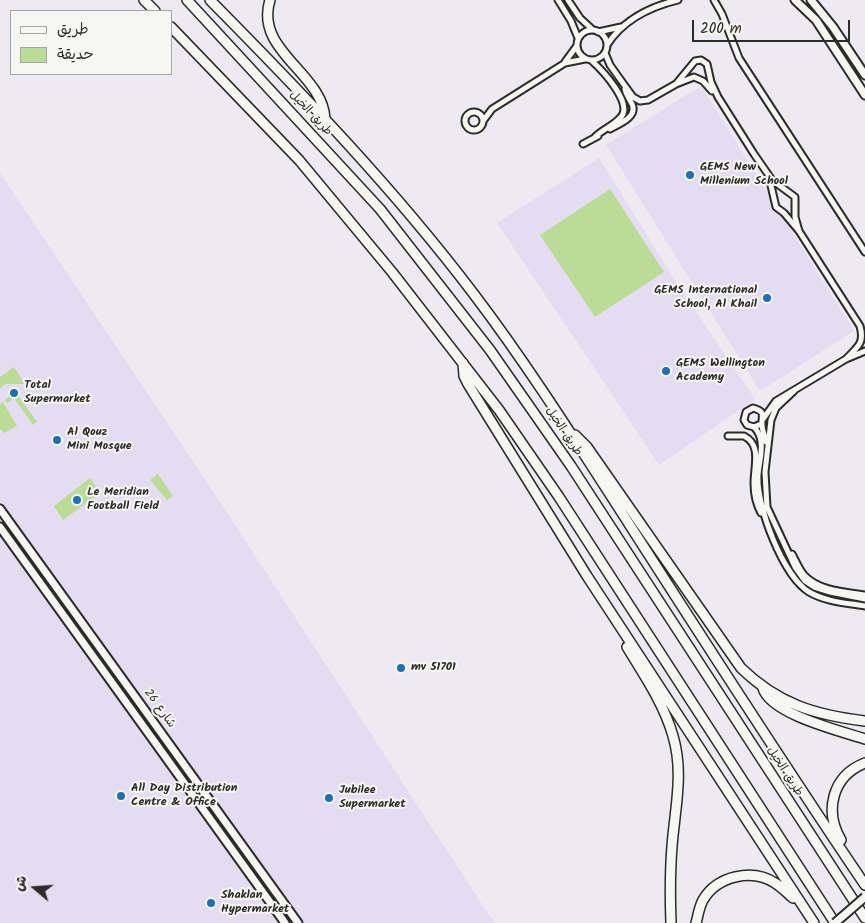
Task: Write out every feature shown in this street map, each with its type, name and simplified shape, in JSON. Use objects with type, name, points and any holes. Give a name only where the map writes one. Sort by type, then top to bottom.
[{"type":"highway","points":[[144,0],[154,10]]},
{"type":"highway","name":"طريق الخيل","points":[[187,0],[380,209],[490,350],[571,466],[865,918]]},
{"type":"highway","points":[[210,0],[325,119],[414,220],[494,322],[571,434],[865,885]]},
{"type":"highway","points":[[270,0],[268,21],[272,36],[317,94],[323,106],[325,119]]},
{"type":"highway","points":[[172,28],[300,160],[392,272],[508,422],[835,923]]},
{"type":"highway","points":[[463,362],[463,371],[468,384],[577,560],[814,923]]},
{"type":"highway","points":[[571,434],[588,447],[734,661],[762,688],[770,701],[792,713],[863,738]]},
{"type":"highway","points":[[617,621],[621,636],[668,720],[677,751],[680,782],[672,857],[671,923]]},
{"type":"highway","points":[[762,688],[788,702],[816,713],[865,721]]},
{"type":"highway","points":[[847,858],[846,850],[833,823],[831,815],[832,800],[843,779],[854,769],[865,763]]},
{"type":"highway","points":[[696,923],[703,901],[709,892],[722,882],[736,876],[766,878],[775,883],[801,905]]},
{"type":"street","points":[[558,0],[571,21],[578,38]]},
{"type":"street","points":[[568,0],[580,18],[605,39],[607,45]]},
{"type":"street","points":[[565,63],[576,46],[578,38],[586,31],[622,26],[650,9],[678,0]]},
{"type":"street","points":[[714,0],[739,58],[865,252]]},
{"type":"street","points":[[795,0],[816,20],[865,95]]},
{"type":"street","points":[[811,0],[842,38],[865,75]]},
{"type":"street","points":[[592,61],[605,53],[607,45],[622,26]]},
{"type":"street","points":[[576,46],[579,53],[585,59]]},
{"type":"street","points":[[605,53],[610,65],[635,99],[643,102],[676,84],[694,77],[707,85],[718,97]]},
{"type":"street","points":[[492,109],[478,129],[471,130],[467,127],[466,116],[470,113],[492,109],[565,63],[585,59],[592,61],[607,77],[625,108],[624,114],[620,119],[596,137]]},
{"type":"street","points":[[676,84],[692,63],[702,60],[707,64],[711,82],[718,97],[768,175],[778,186],[795,197],[795,217],[798,231]]},
{"type":"street","points":[[583,144],[626,120],[632,113],[633,106],[625,92],[625,86]]},
{"type":"street","points":[[476,112],[482,116],[483,122]]},
{"type":"street","points":[[768,175],[776,207],[784,212],[798,231],[855,316],[862,331],[863,339],[846,359]]},
{"type":"street","points":[[855,316],[865,326]]},
{"type":"street","points":[[754,427],[762,421],[776,401],[794,392],[846,359],[865,351]]},
{"type":"street","points":[[794,392],[781,403],[773,414],[769,427],[765,481],[767,502],[800,570],[806,577],[830,589],[865,597]]},
{"type":"street","points":[[767,450],[760,412],[756,409],[751,409],[746,412],[744,417],[745,422],[749,426],[754,427],[760,435],[758,484],[765,517],[788,568],[808,591],[826,599],[865,606]]},
{"type":"street","points":[[728,436],[744,436],[754,445],[756,454],[755,498],[759,510],[765,517]]},
{"type":"street","name":"شارع 26","points":[[0,509],[298,923]]},
{"type":"street","name":"شارع 26","points":[[0,527],[285,923]]},
{"type":"street","points":[[136,717],[142,717],[148,713]]},
{"type":"street","points":[[835,923],[865,897]]},
{"type":"shaded area","points":[[701,86],[854,331],[760,391],[606,145]]},
{"type":"shaded area","points":[[599,158],[673,277],[755,399],[659,465],[497,223]]},
{"type":"shaded area","points":[[0,173],[222,505],[494,923],[0,923]]},
{"type":"green space","points":[[610,189],[664,272],[595,317],[540,235]]},
{"type":"green space","points":[[14,367],[25,384],[5,384],[0,388],[0,377]]},
{"type":"green space","points":[[13,393],[17,394],[37,422],[33,425],[14,398],[7,403],[5,400]]},
{"type":"green space","points":[[3,402],[17,426],[4,433],[0,429],[0,404]]},
{"type":"green space","points":[[158,474],[173,496],[167,500],[150,480]]},
{"type":"green space","name":"Le Meridian Football Field","points":[[90,478],[100,493],[63,520],[54,506]]},
{"type":"place","name":"GEMS New Millenium School","points":[[690,175]]},
{"type":"place","name":"GEMS International School, Al Khail","points":[[767,298]]},
{"type":"place","name":"GEMS Wellington Academy","points":[[666,371]]},
{"type":"place","name":"Total Supermarket","points":[[14,393]]},
{"type":"place","name":"Al Qouz Mini Mosque","points":[[57,440]]},
{"type":"place","name":"Le Meridian Football Field","points":[[77,500]]},
{"type":"place","name":"mv 51701","points":[[401,668]]},
{"type":"place","name":"All Day Distribution Centre & Office","points":[[121,796]]},
{"type":"place","name":"Jubilee Supermarket","points":[[329,798]]},
{"type":"place","name":"Shaklan Hypermarket","points":[[211,903]]}]
